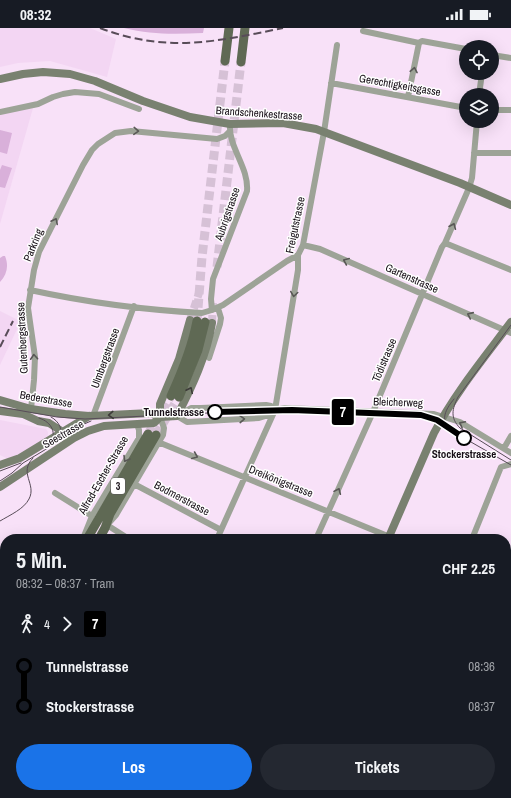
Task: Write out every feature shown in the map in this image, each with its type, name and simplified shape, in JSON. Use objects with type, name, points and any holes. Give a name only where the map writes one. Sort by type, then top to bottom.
[{"type":"main road","points":[[225,61],[229,28]]},
{"type":"main road","points":[[241,62],[245,28]]},
{"type":"main road","points":[[175,396],[198,350],[201,322]]},
{"type":"main road","name":"Alfred-Escher-Strasse","points":[[102,534],[110,514],[154,437]]},
{"type":"main road","name":"Alfred-Escher-Strasse","points":[[89,534],[154,437]]},
{"type":"street","points":[[363,31],[419,43],[422,41],[459,48]]},
{"type":"street","points":[[408,97],[419,43]]},
{"type":"street","name":"Freigutstrasse","points":[[219,534],[275,410],[297,278],[298,255],[303,245],[324,132],[337,45]]},
{"type":"street","points":[[499,56],[511,58]]},
{"type":"street","name":"Brandschenkestrasse","points":[[0,79],[43,72],[70,74],[95,81],[143,101],[190,117],[230,128],[283,123],[304,126],[324,132],[511,205]]},
{"type":"street","name":"Gerechtigkeitsgasse","points":[[331,83],[459,107]]},
{"type":"street","points":[[0,112],[38,104],[53,97],[75,92],[99,94],[139,109]]},
{"type":"street","points":[[499,110],[511,110]]},
{"type":"street","name":"Parkring","points":[[30,290],[39,252],[88,156],[98,144],[115,133],[131,131],[217,139],[225,136],[230,128]]},
{"type":"street","name":"Aubrigstrasse","points":[[209,358],[221,318],[211,299],[213,279],[247,186],[246,176],[230,128]]},
{"type":"street","name":"Tödistrasse","points":[[318,534],[373,412],[442,247],[469,188],[472,178],[476,128]]},
{"type":"street","points":[[474,153],[511,153]]},
{"type":"street","points":[[445,243],[511,270]]},
{"type":"street","name":"Gartenstrasse","points":[[303,245],[320,249],[508,331]]},
{"type":"street","points":[[30,290],[63,297],[202,313],[215,309],[287,260],[298,255]]},
{"type":"street","name":"Gutenbergstrasse","points":[[30,290],[28,308],[35,357],[34,380],[30,409]]},
{"type":"street","name":"Ulmbergstrasse","points":[[91,416],[134,306]]},
{"type":"street","points":[[177,416],[193,384],[208,343],[201,322]]},
{"type":"street","points":[[160,417],[160,404],[179,359],[201,322]]},
{"type":"street","points":[[393,534],[443,416],[472,374],[508,331],[511,322]]},
{"type":"street","name":"Bederstrasse","points":[[0,400],[46,412],[91,416]]},
{"type":"street","name":"Bleicherweg","points":[[160,417],[177,416],[191,408],[266,405],[271,406],[275,410]]},
{"type":"street","name":"Bleicherweg","points":[[177,416],[187,422],[259,418],[269,415],[275,410],[285,408],[434,414],[460,422],[511,453]]},
{"type":"street","points":[[23,414],[30,409]]},
{"type":"street","name":"Bederstrasse","points":[[0,411],[23,414],[38,421],[49,422],[74,438]]},
{"type":"street","name":"Seestrasse","points":[[0,465],[15,461],[91,416],[151,413],[160,417],[154,423],[96,428],[74,438],[0,487]]},
{"type":"street","name":"Alfred-Escher-Strasse","points":[[106,527],[116,515],[134,484],[154,437],[163,434],[164,428],[160,417]]},
{"type":"street","points":[[38,421],[52,429],[53,436],[51,439]]},
{"type":"street","name":"Alfred-Escher-Strasse","points":[[86,534],[86,530],[92,516],[139,438],[137,424]]},
{"type":"street","points":[[504,448],[511,436]]},
{"type":"street","name":"Dreikönigstrasse","points":[[154,437],[382,534]]},
{"type":"street","points":[[474,534],[501,467],[508,464]]},
{"type":"street","name":"Bodmerstrasse","points":[[134,484],[221,530]]},
{"type":"street","points":[[55,492],[92,516]]},
{"type":"street","points":[[106,527],[119,534]]},
{"type":"shaded area","points":[[0,28],[90,28],[116,39],[107,77],[50,61],[18,63],[0,67]]},
{"type":"shaded area","points":[[33,108],[0,224],[0,114]]},
{"type":"shaded area","points":[[0,311],[24,323],[25,330],[18,327],[0,365]]},
{"type":"shaded area","points":[[0,420],[46,429],[48,434],[47,437],[12,461],[0,455]]},
{"type":"green space","points":[[124,28],[204,28],[203,33],[173,34],[144,32]]},
{"type":"green space","points":[[0,130],[12,133],[7,154],[0,152]]},
{"type":"green space","points":[[2,165],[12,168],[5,188],[0,187],[0,170]]},
{"type":"green space","points":[[5,256],[7,267],[6,273],[0,282],[0,258]]},
{"type":"tunnel","points":[[197,321],[202,257],[225,61]]},
{"type":"tunnel","points":[[217,267],[241,62]]},
{"type":"tunnel","points":[[190,320],[199,293]]},
{"type":"tunnel","points":[[212,323],[213,302]]},
{"type":"tunnel","points":[[148,434],[171,396]]},
{"type":"tunnel","points":[[156,435],[179,397]]},
{"type":"tram line","points":[[511,325],[458,397],[453,409],[453,417],[460,428],[511,460]]},
{"type":"tram line","points":[[447,428],[445,424],[445,416],[447,409],[454,399]]},
{"type":"tram line","points":[[0,407],[57,417],[85,419],[270,410],[421,415],[437,420],[464,438],[511,465]]},
{"type":"tram line","name":"7","points":[[215,412],[292,410],[421,415],[437,420],[464,438]]},
{"type":"tram line","points":[[51,417],[59,424],[61,433],[60,440]]},
{"type":"tram line","points":[[39,418],[47,422],[52,429],[53,437],[49,445]]},
{"type":"tram line","points":[[0,481],[23,463],[48,448],[73,429],[91,421]]},
{"type":"tram line","points":[[0,521],[27,503],[31,494],[27,469],[33,458]]},
{"type":"tram line","points":[[0,471],[21,463]]},
{"type":"railway","points":[[100,28],[124,36],[147,41],[169,43],[213,41],[283,28]]},
{"type":"railway","points":[[0,347],[13,321]]},
{"type":"place","name":"Tunnelstrasse","points":[[215,412]]},
{"type":"place","name":"Stockerstrasse","points":[[464,438]]}]
